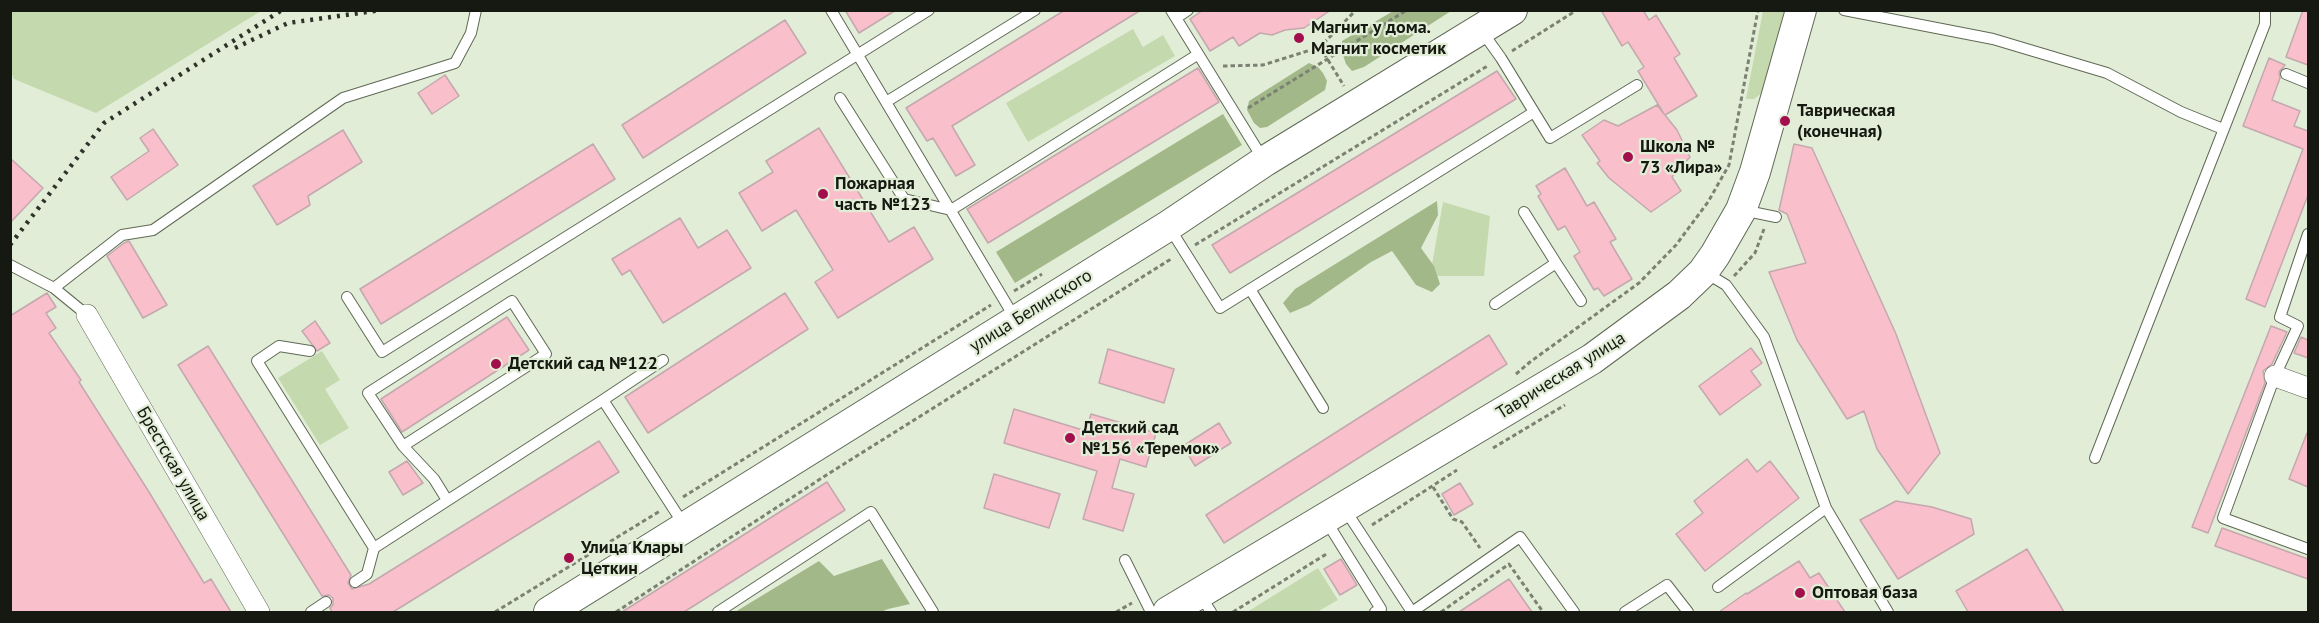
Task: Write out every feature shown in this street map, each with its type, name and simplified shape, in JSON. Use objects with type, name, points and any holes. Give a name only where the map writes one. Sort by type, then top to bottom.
[{"type":"street","name":"улица Белинского","points":[[549,612],[678,516],[1010,309],[1168,226],[1265,162],[1512,10]]},
{"type":"street","name":"Таврическая улица","points":[[1168,612],[1205,603],[1334,513],[1592,359],[1679,295],[1703,272],[1742,210],[1801,10]]},
{"type":"street","name":"Брестская улица","points":[[87,315],[259,612]]},
{"type":"street","points":[[2275,376],[2308,388]]},
{"type":"lane","points":[[54,288],[122,235],[153,230],[343,98],[454,63],[471,33],[476,10]]},
{"type":"lane","points":[[831,10],[1010,309]]},
{"type":"lane","points":[[347,297],[382,352],[929,10]]},
{"type":"lane","points":[[886,102],[1035,10]]},
{"type":"lane","points":[[1188,10],[1173,14],[1265,162]]},
{"type":"lane","points":[[1844,10],[1993,39],[2107,73],[2181,112],[2223,129]]},
{"type":"lane","points":[[2095,458],[2265,24],[2265,10]]},
{"type":"lane","points":[[1481,29],[1550,138],[1637,85]]},
{"type":"lane","points":[[840,98],[904,199],[951,210],[1197,55]]},
{"type":"lane","points":[[2286,74],[2308,83]]},
{"type":"lane","points":[[1168,226],[1220,308],[1534,112]]},
{"type":"lane","points":[[1742,210],[1776,217]]},
{"type":"lane","points":[[1524,212],[1581,301]]},
{"type":"lane","points":[[2308,234],[2280,317],[2303,329],[2275,376],[2223,518],[2308,549]]},
{"type":"lane","points":[[1495,304],[1556,263]]},
{"type":"lane","points":[[10,265],[54,288],[87,315]]},
{"type":"lane","points":[[1703,272],[1726,285],[1764,337],[1826,508],[1888,612]]},
{"type":"lane","points":[[1250,289],[1323,408]]},
{"type":"lane","points":[[403,446],[546,354],[512,301],[368,393],[403,446],[434,479],[447,500]]},
{"type":"lane","points":[[310,351],[279,346],[257,361],[374,548]]},
{"type":"lane","points":[[355,582],[367,574],[374,548],[663,360]]},
{"type":"lane","points":[[603,400],[678,516]]},
{"type":"lane","points":[[1718,587],[1826,508]]},
{"type":"lane","points":[[718,612],[871,512],[933,612]]},
{"type":"lane","points":[[1334,513],[1381,609],[1375,612]]},
{"type":"lane","points":[[1334,513],[1412,612],[1520,537],[1574,612]]},
{"type":"lane","points":[[1125,560],[1151,612]]},
{"type":"lane","points":[[1625,612],[1667,585],[1688,612]]},
{"type":"lane","points":[[311,612],[326,602]]},
{"type":"path","points":[[1205,67],[1263,65],[1320,47],[1356,10]]},
{"type":"path","points":[[1236,115],[1407,10]]},
{"type":"path","points":[[616,612],[828,474],[1184,251],[1206,241],[1577,10]]},
{"type":"path","points":[[1514,377],[1530,362],[1639,283],[1676,245],[1708,202],[1729,165],[1758,10]]},
{"type":"path","points":[[1320,47],[1344,86]]},
{"type":"path","points":[[495,612],[678,516],[1010,309],[1044,273]]},
{"type":"path","points":[[1433,487],[1453,519],[1462,522],[1497,573]]},
{"type":"path","points":[[1441,612],[1509,564],[1543,612]]},
{"type":"path","points":[[1116,612],[1143,596]]},
{"type":"green space","points":[[1395,10],[1451,11],[1364,67],[1352,71],[1346,64],[1342,52],[1342,41]]},
{"type":"green space","points":[[10,11],[261,11],[96,113],[14,79],[10,70]]},
{"type":"green space","points":[[1763,11],[1785,11],[1762,93],[1754,99],[1746,99]]},
{"type":"green space","points":[[1133,29],[1143,47],[1163,35],[1175,56],[1028,142],[1006,103]]},
{"type":"green space","points":[[1309,63],[1318,67],[1323,73],[1327,81],[1325,90],[1267,127],[1260,128],[1254,123],[1247,110],[1249,101]]},
{"type":"green space","points":[[1223,114],[1242,145],[1015,283],[996,252]]},
{"type":"green space","points":[[1437,201],[1438,215],[1421,248],[1434,266],[1440,284],[1432,292],[1416,285],[1392,251],[1371,262],[1309,305],[1290,313],[1283,303],[1295,289]]},
{"type":"green space","points":[[1443,202],[1490,216],[1484,276],[1430,276]]},
{"type":"green space","points":[[322,351],[340,380],[325,389],[349,428],[320,445],[278,378]]},
{"type":"green space","points":[[882,559],[910,604],[881,612],[735,612],[819,561],[834,576]]},
{"type":"green space","points":[[1318,568],[1338,600],[1317,612],[1247,612]]},
{"type":"building","points":[[845,10],[896,10],[859,33]]},
{"type":"building","points":[[1065,10],[1141,10],[952,126],[975,165],[956,176],[933,138],[927,141],[906,108]]},
{"type":"building","points":[[1203,10],[1331,10],[1304,28],[1285,30],[1272,35],[1260,33],[1239,46],[1233,37],[1210,51],[1190,19]]},
{"type":"building","points":[[1601,10],[1643,10],[1649,20],[1656,15],[1680,54],[1674,58],[1697,96],[1665,115],[1677,130],[1690,157],[1672,177],[1681,191],[1651,212],[1609,178],[1597,163],[1600,161],[1582,135],[1604,120],[1618,126],[1657,105],[1664,114],[1638,71],[1644,67],[1628,42],[1622,46]]},
{"type":"building","points":[[2303,10],[2308,10],[2308,65],[2286,57]]},
{"type":"building","points":[[785,20],[806,53],[643,158],[622,125]]},
{"type":"building","points":[[2269,58],[2285,65],[2279,72],[2280,78],[2272,100],[2300,111],[2294,126],[2308,131],[2308,195],[2265,307],[2246,299],[2303,149],[2243,126]]},
{"type":"building","points":[[1198,68],[1219,102],[988,243],[967,209]]},
{"type":"building","points":[[1497,71],[1516,99],[1230,273],[1212,245]]},
{"type":"building","points":[[445,75],[459,96],[432,114],[418,93]]},
{"type":"building","name":"Пожарная часть №123","points":[[819,128],[889,242],[914,227],[933,259],[838,318],[815,282],[833,270],[796,210],[762,231],[739,193],[773,172],[766,161]]},
{"type":"building","points":[[153,129],[178,165],[127,200],[111,177],[149,151],[140,138]]},
{"type":"building","points":[[343,130],[362,162],[308,196],[310,205],[277,225],[253,186]]},
{"type":"building","points":[[593,144],[615,179],[381,324],[360,289]]},
{"type":"building","points":[[1794,144],[1812,148],[1896,334],[1940,453],[1908,494],[1877,449],[1864,411],[1847,419],[1797,340],[1769,272],[1806,263],[1787,214],[1779,210]]},
{"type":"building","points":[[10,158],[43,188],[10,223]]},
{"type":"building","points":[[1565,168],[1587,206],[1594,202],[1616,239],[1610,242],[1632,279],[1604,296],[1598,288],[1594,290],[1574,256],[1580,252],[1565,226],[1558,230],[1538,196],[1541,194],[1536,186]]},
{"type":"building","points":[[680,218],[698,248],[727,230],[751,268],[663,323],[630,270],[622,275],[612,259]]},
{"type":"building","points":[[129,241],[167,305],[143,318],[107,256]]},
{"type":"building","points":[[47,293],[56,307],[46,313],[56,328],[49,333],[81,380],[79,382],[204,583],[211,579],[231,612],[10,612],[10,316]]},
{"type":"building","points":[[785,293],[808,329],[648,433],[625,397]]},
{"type":"building","points":[[507,317],[529,350],[402,432],[381,399]]},
{"type":"building","points":[[315,321],[330,343],[317,351],[302,331]]},
{"type":"building","points":[[2271,326],[2287,332],[2272,364],[2263,371],[2265,383],[2208,533],[2192,527]]},
{"type":"building","points":[[1489,335],[1507,364],[1224,543],[1206,515]]},
{"type":"building","points":[[2301,337],[2308,340],[2308,358],[2294,353]]},
{"type":"building","points":[[208,346],[351,575],[348,583],[352,589],[369,584],[599,441],[619,472],[393,612],[332,612],[330,608],[333,605],[333,598],[329,595],[322,596],[178,365]]},
{"type":"building","points":[[1751,348],[1762,363],[1751,371],[1761,385],[1720,415],[1699,386]]},
{"type":"building","points":[[1108,349],[1174,369],[1164,403],[1099,383]]},
{"type":"building","points":[[1014,409],[1086,431],[1091,414],[1156,433],[1146,467],[1120,459],[1112,488],[1134,494],[1123,531],[1083,519],[1097,471],[1004,443]]},
{"type":"building","points":[[1219,423],[1231,443],[1195,466],[1183,446]]},
{"type":"building","points":[[2308,433],[2308,487],[2289,479]]},
{"type":"building","points":[[1747,459],[1757,472],[1770,461],[1799,498],[1705,571],[1676,534],[1703,513],[1694,501]]},
{"type":"building","points":[[407,461],[423,483],[403,495],[389,472]]},
{"type":"building","points":[[994,474],[1060,494],[1049,528],[984,508]]},
{"type":"building","points":[[827,482],[845,510],[684,612],[622,612]]},
{"type":"building","points":[[1460,483],[1473,504],[1454,515],[1442,494]]},
{"type":"building","points":[[1896,501],[1932,507],[1971,519],[1974,534],[1898,579],[1860,520]]},
{"type":"building","points":[[2222,528],[2308,559],[2308,579],[2215,546]]},
{"type":"building","points":[[2027,549],[2064,612],[1968,612],[1956,591]]},
{"type":"building","points":[[1341,559],[1357,585],[1340,595],[1324,569]]},
{"type":"building","name":"Оптовая база","points":[[1799,561],[1810,578],[1819,573],[1845,612],[1719,612],[1746,593]]},
{"type":"building","points":[[1509,579],[1532,612],[1459,612]]},
{"type":"railway","points":[[10,245],[104,123],[282,10]]},
{"type":"railway","points":[[235,48],[288,23],[381,10]]},
{"type":"place","name":"Магнит у дома. Магнит косметик","points":[[1299,38]]},
{"type":"place","name":"Таврическая (конечная)","points":[[1785,121]]},
{"type":"place","name":"Школа № 73 «Лира»","points":[[1628,157]]},
{"type":"place","name":"Пожарная часть №123","points":[[823,194]]},
{"type":"place","name":"Детский сад №122","points":[[496,364]]},
{"type":"place","name":"Детский сад №156 «Теремок»","points":[[1070,438]]},
{"type":"place","name":"Улица Клары Цеткин","points":[[569,558]]},
{"type":"place","name":"Оптовая база","points":[[1800,593]]}]
